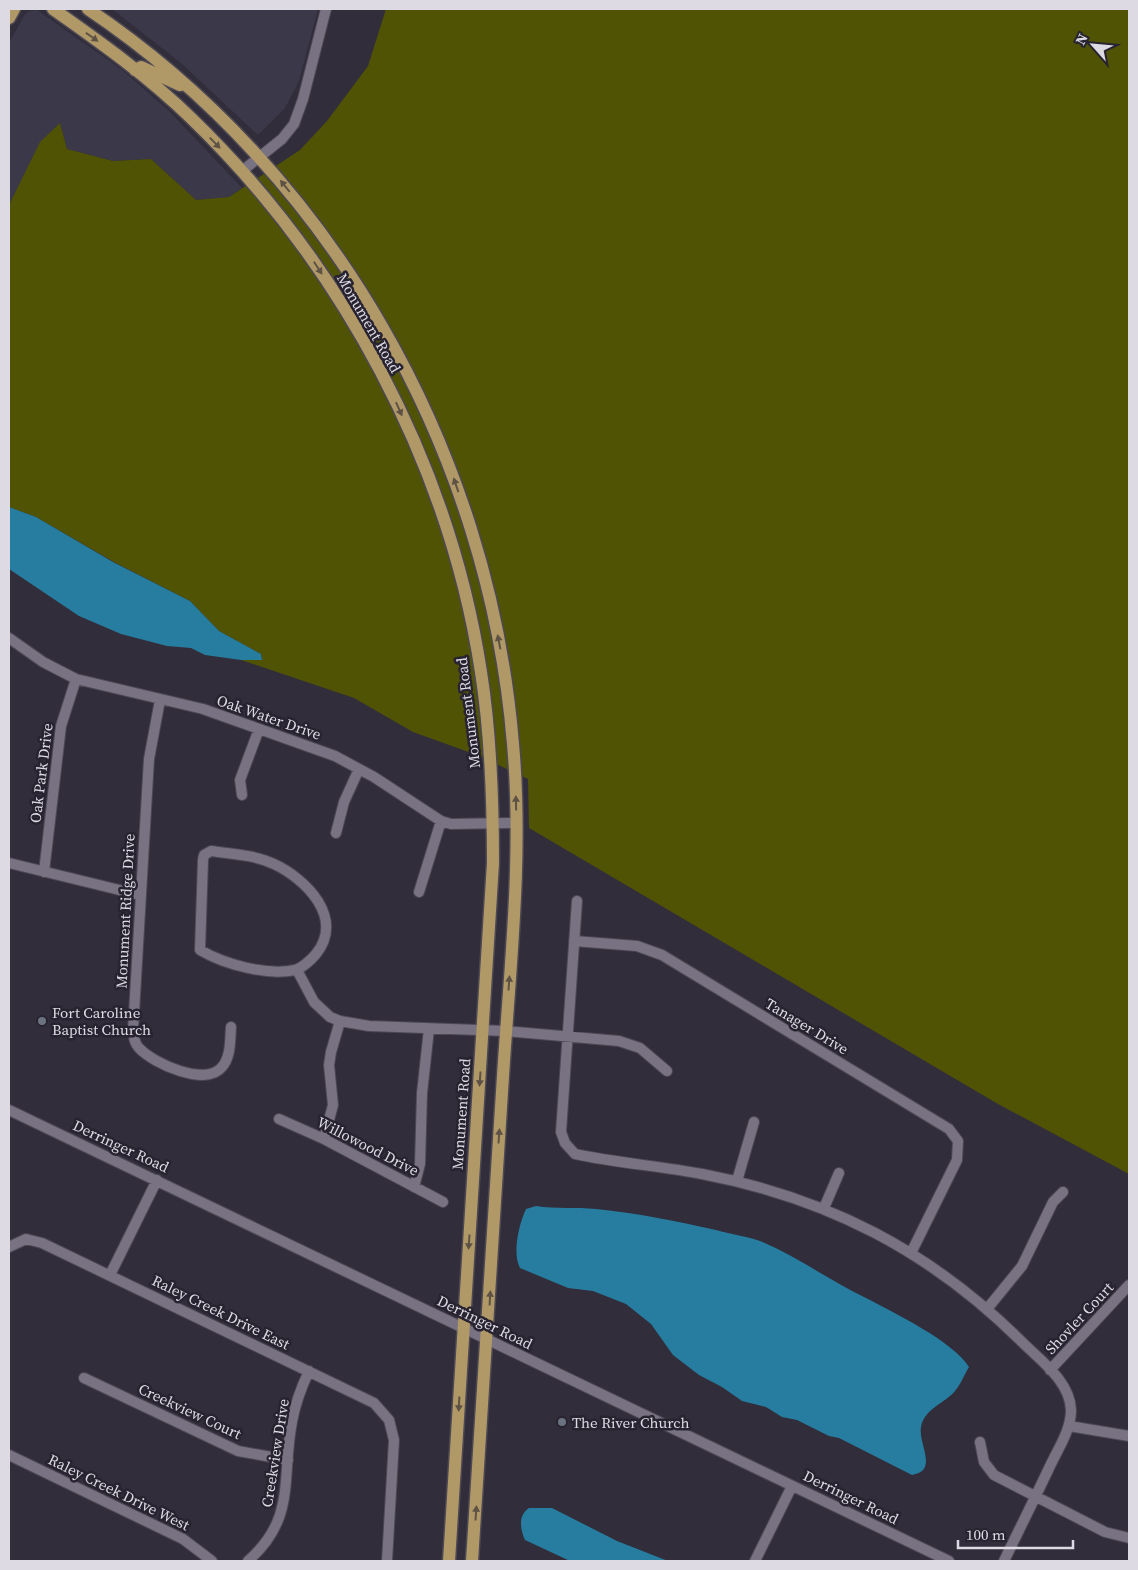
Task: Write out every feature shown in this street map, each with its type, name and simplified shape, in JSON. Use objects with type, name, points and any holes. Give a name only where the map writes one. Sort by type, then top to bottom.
[{"type":"main road","points":[[9,18],[14,9]]},
{"type":"main road","name":"Monument Road","points":[[53,9],[135,70],[190,116],[242,170],[314,262],[345,309],[396,402],[418,451],[442,514],[457,565],[475,638],[489,732],[493,863],[449,1561]]},
{"type":"main road","name":"Monument Road","points":[[88,9],[152,54],[205,100],[260,156],[332,248],[386,332],[416,392],[452,474],[475,543],[499,644],[513,744],[516,869],[472,1561]]},
{"type":"main road","points":[[135,70],[142,67],[164,76],[205,100]]},
{"type":"street","points":[[242,170],[282,139],[294,124],[326,9]]},
{"type":"street","name":"Oak Water Drive","points":[[9,638],[43,662],[76,679],[202,710],[335,756],[441,821],[451,824],[516,823]]},
{"type":"street","name":"Oak Park Drive","points":[[44,872],[61,726],[76,679]]},
{"type":"street","name":"Monument Ridge Drive","points":[[160,700],[149,759],[133,1030],[135,1043],[140,1049],[155,1059],[200,1077],[208,1076],[217,1072],[227,1061],[231,1027]]},
{"type":"street","points":[[242,796],[240,780],[259,729]]},
{"type":"street","points":[[336,833],[344,802],[359,769]]},
{"type":"street","points":[[419,892],[441,821]]},
{"type":"street","points":[[211,851],[250,857],[273,864],[290,873],[308,888],[318,900],[325,916],[324,936],[316,954],[297,970],[247,968],[214,958],[200,950],[204,855],[211,851]]},
{"type":"street","points":[[9,863],[140,896]]},
{"type":"street","points":[[577,901],[561,1132],[565,1143],[575,1154],[736,1181],[780,1192],[824,1208],[911,1253],[954,1282],[987,1309],[1059,1380],[1070,1400],[1069,1426],[1004,1561]]},
{"type":"street","name":"Tanager Drive","points":[[574,941],[637,946],[662,955],[949,1129],[958,1140],[959,1153],[911,1253]]},
{"type":"street","points":[[297,970],[314,1002],[330,1017],[340,1021],[369,1026],[506,1032],[630,1043],[650,1055],[667,1072]]},
{"type":"street","points":[[324,1139],[333,1105],[329,1071],[330,1052],[340,1021]]},
{"type":"street","points":[[414,1186],[420,1164],[422,1093],[429,1029]]},
{"type":"street","name":"Derringer Road","points":[[9,1110],[949,1561]]},
{"type":"street","name":"Willowood Drive","points":[[279,1119],[324,1139],[443,1202]]},
{"type":"street","points":[[736,1181],[754,1122]]},
{"type":"street","points":[[824,1208],[839,1173]]},
{"type":"street","points":[[110,1275],[157,1180]]},
{"type":"street","points":[[987,1309],[1022,1266],[1053,1202],[1063,1192]]},
{"type":"street","name":"Raley Creek Drive East","points":[[9,1247],[26,1240],[34,1240],[374,1403],[389,1420],[394,1440],[387,1561]]},
{"type":"street","name":"Shovler Court","points":[[1050,1370],[1129,1285]]},
{"type":"street","name":"Creekview Drive","points":[[248,1561],[267,1541],[279,1521],[284,1507],[292,1423],[301,1389],[309,1371]]},
{"type":"street","name":"Creekview Court","points":[[84,1378],[238,1451],[256,1456],[288,1460]]},
{"type":"street","points":[[1069,1426],[1129,1436]]},
{"type":"street","points":[[980,1442],[984,1462],[988,1470],[1035,1497],[1105,1532],[1129,1538]]},
{"type":"street","name":"Raley Creek Drive West","points":[[9,1455],[183,1539],[212,1561]]},
{"type":"street","points":[[756,1561],[792,1486]]},
{"type":"shaded area","points":[[112,9],[318,9],[299,81],[285,108],[258,135],[181,63]]},
{"type":"shaded area","points":[[386,9],[1129,9],[1129,1174],[998,1104],[529,828],[528,779],[477,755],[413,732],[354,698],[241,660],[262,660],[261,654],[219,631],[190,601],[114,562],[36,517],[9,507],[9,205],[40,142],[60,123],[67,149],[113,161],[151,159],[196,200],[229,197],[300,150],[327,121],[368,66]]},
{"type":"shaded area","points":[[37,10],[121,69],[169,111],[242,188],[229,197],[196,200],[151,159],[113,161],[67,149],[60,123],[22,179],[9,205],[9,43],[25,14]]},
{"type":"water","points":[[9,507],[36,517],[113,562],[190,601],[219,631],[261,654],[262,660],[241,660],[205,655],[191,648],[167,646],[121,634],[79,616],[9,569]]},
{"type":"water","points":[[536,1206],[596,1209],[641,1215],[671,1220],[760,1241],[788,1254],[937,1338],[961,1357],[969,1367],[955,1391],[930,1411],[923,1421],[921,1434],[926,1456],[924,1468],[912,1475],[839,1438],[829,1436],[797,1420],[782,1417],[766,1407],[742,1401],[722,1387],[699,1375],[673,1355],[651,1324],[626,1304],[593,1291],[568,1288],[520,1268],[517,1247],[521,1222],[526,1209]]},
{"type":"water","points":[[529,1508],[552,1508],[617,1541],[668,1561],[570,1561],[525,1540],[521,1522],[523,1514]]},
{"type":"place","name":"Fort Caroline Baptist Church","points":[[42,1021]]},
{"type":"place","name":"The River Church","points":[[562,1422]]}]
